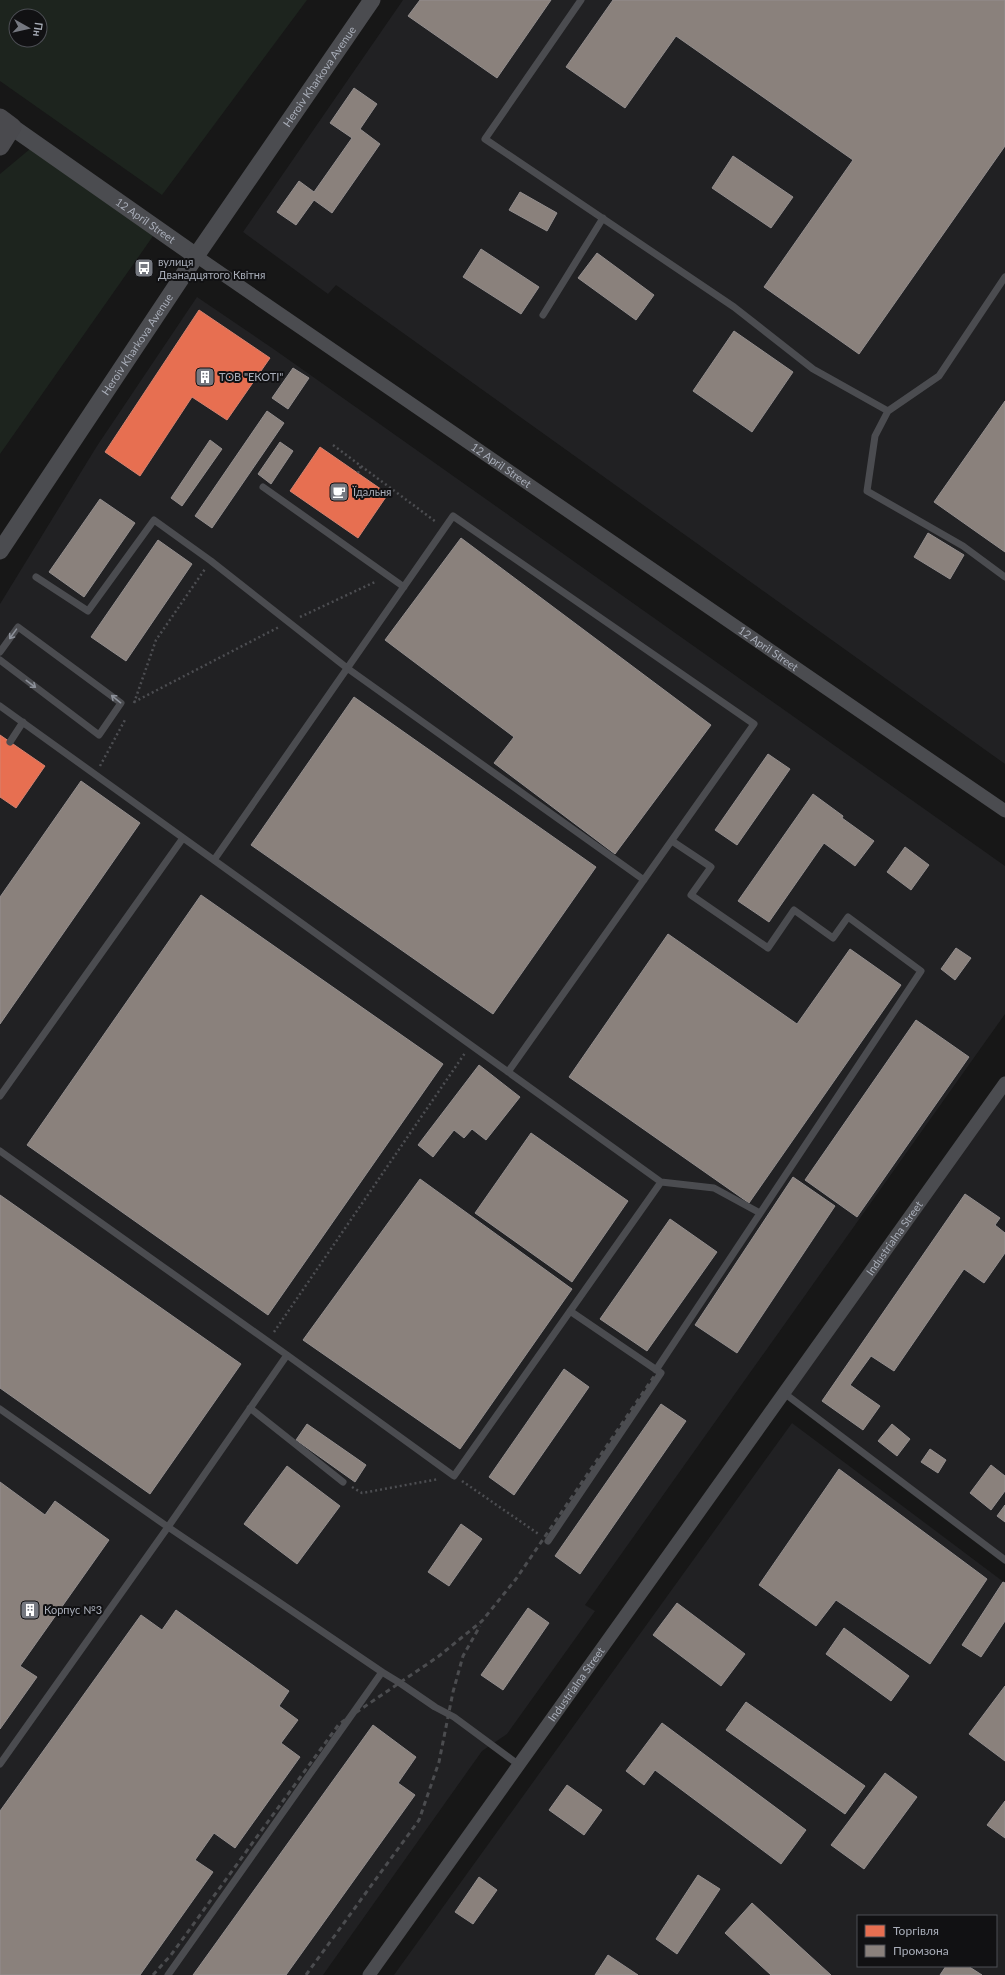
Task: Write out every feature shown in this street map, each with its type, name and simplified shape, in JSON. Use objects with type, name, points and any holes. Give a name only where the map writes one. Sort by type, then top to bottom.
[{"type":"main road","points":[[0,146],[6,122]]},
{"type":"street","name":"Heroiv Kharkova Avenue","points":[[0,551],[196,256],[372,0]]},
{"type":"street","name":"12 April Street","points":[[6,122],[196,256],[1005,811]]},
{"type":"street","name":"Industrialna Street","points":[[369,1975],[1005,1082]]},
{"type":"lane","points":[[580,0],[485,139],[734,308],[813,369],[888,411]]},
{"type":"lane","points":[[543,315],[603,218]]},
{"type":"lane","points":[[1005,277],[939,376],[888,411],[875,436],[867,491],[963,546],[1005,577]]},
{"type":"lane","points":[[263,487],[404,587]]},
{"type":"lane","points":[[214,860],[453,516],[754,724],[508,1072]]},
{"type":"lane","points":[[36,577],[88,611],[154,520],[211,561],[346,668],[644,880]]},
{"type":"lane","points":[[0,652],[18,627],[121,703],[99,735],[0,660]]},
{"type":"lane","points":[[0,706],[661,1182],[714,1188],[760,1213]]},
{"type":"lane","points":[[10,742],[23,722]]},
{"type":"lane","points":[[0,1096],[183,838]]},
{"type":"lane","points":[[656,1370],[921,971],[848,917],[833,938],[794,910],[768,948],[691,895],[711,867],[672,841]]},
{"type":"lane","points":[[0,1151],[268,1341],[454,1476],[661,1182]]},
{"type":"lane","points":[[548,1541],[661,1373],[570,1311]]},
{"type":"lane","points":[[0,1764],[168,1527],[287,1355]]},
{"type":"lane","points":[[784,1393],[1005,1560]]},
{"type":"lane","points":[[250,1408],[343,1482]]},
{"type":"lane","points":[[0,1409],[168,1527],[382,1672],[435,1707],[454,1717],[519,1765]]},
{"type":"lane","points":[[168,1975],[382,1672]]},
{"type":"path","points":[[333,445],[445,528]]},
{"type":"path","points":[[358,473],[361,466]]},
{"type":"path","points":[[130,709],[134,702],[156,640],[211,561]]},
{"type":"path","points":[[134,702],[289,622],[388,576]]},
{"type":"path","points":[[96,774],[127,715]]},
{"type":"path","points":[[268,1341],[471,1044]]},
{"type":"path","points":[[343,1482],[362,1493],[454,1476],[548,1541]]},
{"type":"shaded area","points":[[0,0],[307,0],[162,195],[0,81]]},
{"type":"shaded area","points":[[403,0],[1005,0],[1005,764],[336,285],[328,294],[243,232]]},
{"type":"shaded area","points":[[36,144],[158,229],[0,454],[0,174]]},
{"type":"shaded area","points":[[197,297],[275,350],[1005,866],[1005,1014],[585,1605],[595,1611],[507,1734],[482,1751],[323,1975],[0,1975],[0,604],[97,446]]},
{"type":"shaded area","points":[[1005,1083],[1005,1560],[784,1393]]},
{"type":"shaded area","points":[[792,1423],[1005,1583],[1005,1975],[394,1975]]},
{"type":"building: Торгівля","name":"ТОВ \"ЕКОТI\"","points":[[199,310],[270,358],[227,420],[192,397],[140,476],[105,452]]},
{"type":"building: Торгівля","name":"Їдальня","points":[[320,447],[388,494],[358,538],[290,491]]},
{"type":"building: Торгівля","points":[[0,735],[45,766],[16,808],[0,797]]},
{"type":"building: Промзона","points":[[420,0],[551,0],[497,78],[408,16]]},
{"type":"building: Промзона","points":[[613,0],[1005,0],[1005,146],[859,354],[764,287],[853,160],[676,36],[625,108],[566,67]]},
{"type":"building: Промзона","points":[[354,88],[377,104],[360,129],[380,144],[332,213],[314,200],[296,225],[277,212],[299,181],[314,192],[352,138],[330,123]]},
{"type":"building: Промзона","points":[[733,156],[793,197],[771,228],[712,188]]},
{"type":"building: Промзона","points":[[520,192],[557,213],[547,231],[509,210]]},
{"type":"building: Промзона","points":[[481,249],[539,287],[521,314],[463,277]]},
{"type":"building: Промзона","points":[[597,253],[654,295],[636,320],[578,278]]},
{"type":"building: Промзона","points":[[734,331],[793,372],[752,432],[693,391]]},
{"type":"building: Промзона","points":[[293,368],[309,378],[288,409],[272,398]]},
{"type":"building: Промзона","points":[[1005,401],[1005,552],[934,502]]},
{"type":"building: Промзона","points":[[267,411],[284,423],[212,528],[195,516]]},
{"type":"building: Промзона","points":[[210,440],[222,449],[182,506],[171,498]]},
{"type":"building: Промзона","points":[[280,442],[293,451],[271,484],[258,474]]},
{"type":"building: Промзона","points":[[100,499],[135,523],[84,597],[49,572]]},
{"type":"building: Промзона","points":[[928,533],[964,555],[950,579],[914,557]]},
{"type":"building: Промзона","points":[[461,538],[711,725],[615,854],[494,763],[514,737],[385,640]]},
{"type":"building: Промзона","points":[[158,540],[192,564],[126,661],[91,637]]},
{"type":"building: Промзона","points":[[354,697],[596,867],[493,1014],[251,845]]},
{"type":"building: Промзона","points":[[768,754],[790,769],[737,845],[715,830]]},
{"type":"building: Промзона","points":[[81,781],[140,823],[0,1024],[0,897]]},
{"type":"building: Промзона","points":[[813,794],[843,816],[842,818],[874,841],[855,866],[824,843],[769,922],[738,901]]},
{"type":"building: Промзона","points":[[905,847],[929,865],[911,890],[887,872]]},
{"type":"building: Промзона","points":[[201,895],[443,1064],[268,1315],[27,1145]]},
{"type":"building: Промзона","points":[[668,934],[797,1024],[850,949],[901,985],[749,1203],[569,1077]]},
{"type":"building: Промзона","points":[[956,948],[971,958],[955,980],[941,969]]},
{"type":"building: Промзона","points":[[916,1020],[969,1057],[857,1217],[805,1180]]},
{"type":"building: Промзона","points":[[479,1065],[520,1097],[486,1140],[472,1129],[464,1138],[454,1130],[433,1157],[418,1145]]},
{"type":"building: Промзона","points":[[531,1133],[628,1201],[572,1282],[475,1213]]},
{"type":"building: Промзона","points":[[793,1177],[835,1206],[737,1353],[695,1325]]},
{"type":"building: Промзона","points":[[420,1179],[572,1289],[460,1449],[303,1340]]},
{"type":"building: Промзона","points":[[965,1194],[1000,1218],[995,1225],[1005,1233],[1005,1253],[984,1283],[964,1269],[894,1371],[871,1356],[850,1385],[880,1406],[863,1430],[822,1401]]},
{"type":"building: Промзона","points":[[0,1195],[241,1364],[150,1494],[0,1388]]},
{"type":"building: Промзона","points":[[670,1219],[717,1252],[647,1351],[600,1319]]},
{"type":"building: Промзона","points":[[564,1369],[589,1387],[514,1495],[489,1477]]},
{"type":"building: Промзона","points":[[661,1404],[686,1421],[580,1574],[555,1556]]},
{"type":"building: Промзона","points":[[307,1424],[366,1465],[355,1482],[296,1440]]},
{"type":"building: Промзона","points":[[892,1424],[910,1439],[897,1456],[878,1441]]},
{"type":"building: Промзона","points":[[930,1449],[946,1460],[938,1473],[921,1462]]},
{"type":"building: Промзона","points":[[991,1465],[1005,1476],[1005,1491],[991,1510],[970,1493]]},
{"type":"building: Промзона","points":[[287,1466],[340,1506],[297,1564],[244,1524]]},
{"type":"building: Промзона","points":[[839,1469],[987,1579],[930,1664],[836,1600],[816,1626],[759,1585]]},
{"type":"building: Промзона","name":"Корпус №3","points":[[0,1482],[45,1515],[55,1501],[109,1540],[20,1666],[37,1677],[0,1729]]},
{"type":"building: Промзона","points":[[1005,1505],[1005,1522],[997,1516]]},
{"type":"building: Промзона","points":[[461,1524],[482,1539],[449,1586],[428,1572]]},
{"type":"building: Промзона","points":[[1003,1582],[1005,1583],[1005,1621],[981,1657],[962,1645]]},
{"type":"building: Промзона","points":[[677,1603],[745,1654],[721,1686],[653,1635]]},
{"type":"building: Промзона","points":[[528,1608],[549,1623],[503,1690],[481,1675]]},
{"type":"building: Промзона","points":[[176,1610],[289,1691],[279,1706],[298,1720],[281,1743],[300,1757],[235,1848],[214,1833],[195,1860],[213,1872],[140,1975],[0,1975],[0,1811],[141,1615],[162,1630]]},
{"type":"building: Промзона","points":[[844,1628],[909,1676],[891,1701],[826,1654]]},
{"type":"building: Промзона","points":[[1005,1686],[1005,1761],[969,1734]]},
{"type":"building: Промзона","points":[[746,1702],[865,1786],[845,1814],[726,1730]]},
{"type":"building: Промзона","points":[[662,1723],[806,1830],[781,1864],[655,1770],[644,1785],[626,1771]]},
{"type":"building: Промзона","points":[[373,1725],[416,1757],[398,1783],[415,1795],[286,1975],[193,1975]]},
{"type":"building: Промзона","points":[[885,1773],[917,1797],[864,1869],[831,1845]]},
{"type":"building: Промзона","points":[[567,1785],[602,1810],[584,1835],[549,1810]]},
{"type":"building: Промзона","points":[[1005,1801],[1005,1838],[987,1825]]},
{"type":"building: Промзона","points":[[698,1875],[720,1889],[677,1954],[656,1939]]},
{"type":"building: Промзона","points":[[479,1877],[497,1890],[473,1924],[455,1912]]},
{"type":"building: Промзона","points":[[752,1903],[831,1975],[771,1975],[725,1933]]},
{"type":"building: Промзона","points":[[608,1955],[638,1975],[595,1975]]},
{"type":"building: Промзона","points":[[945,1967],[970,1967],[982,1975],[940,1975]]},
{"type":"railway","points":[[153,1975],[171,1955],[339,1724],[439,1656],[482,1621],[516,1579],[657,1372]]},
{"type":"railway","points":[[306,1975],[419,1820],[439,1762],[453,1692],[463,1656],[480,1626]]},
{"type":"place","name":"вулиця Дванадцятого Квітня","points":[[144,268]]},
{"type":"place","name":"ТОВ \"ЕКОТI\"","points":[[205,377]]},
{"type":"place","name":"Їдальня","points":[[339,492]]},
{"type":"place","name":"Корпус №3","points":[[30,1610]]}]
